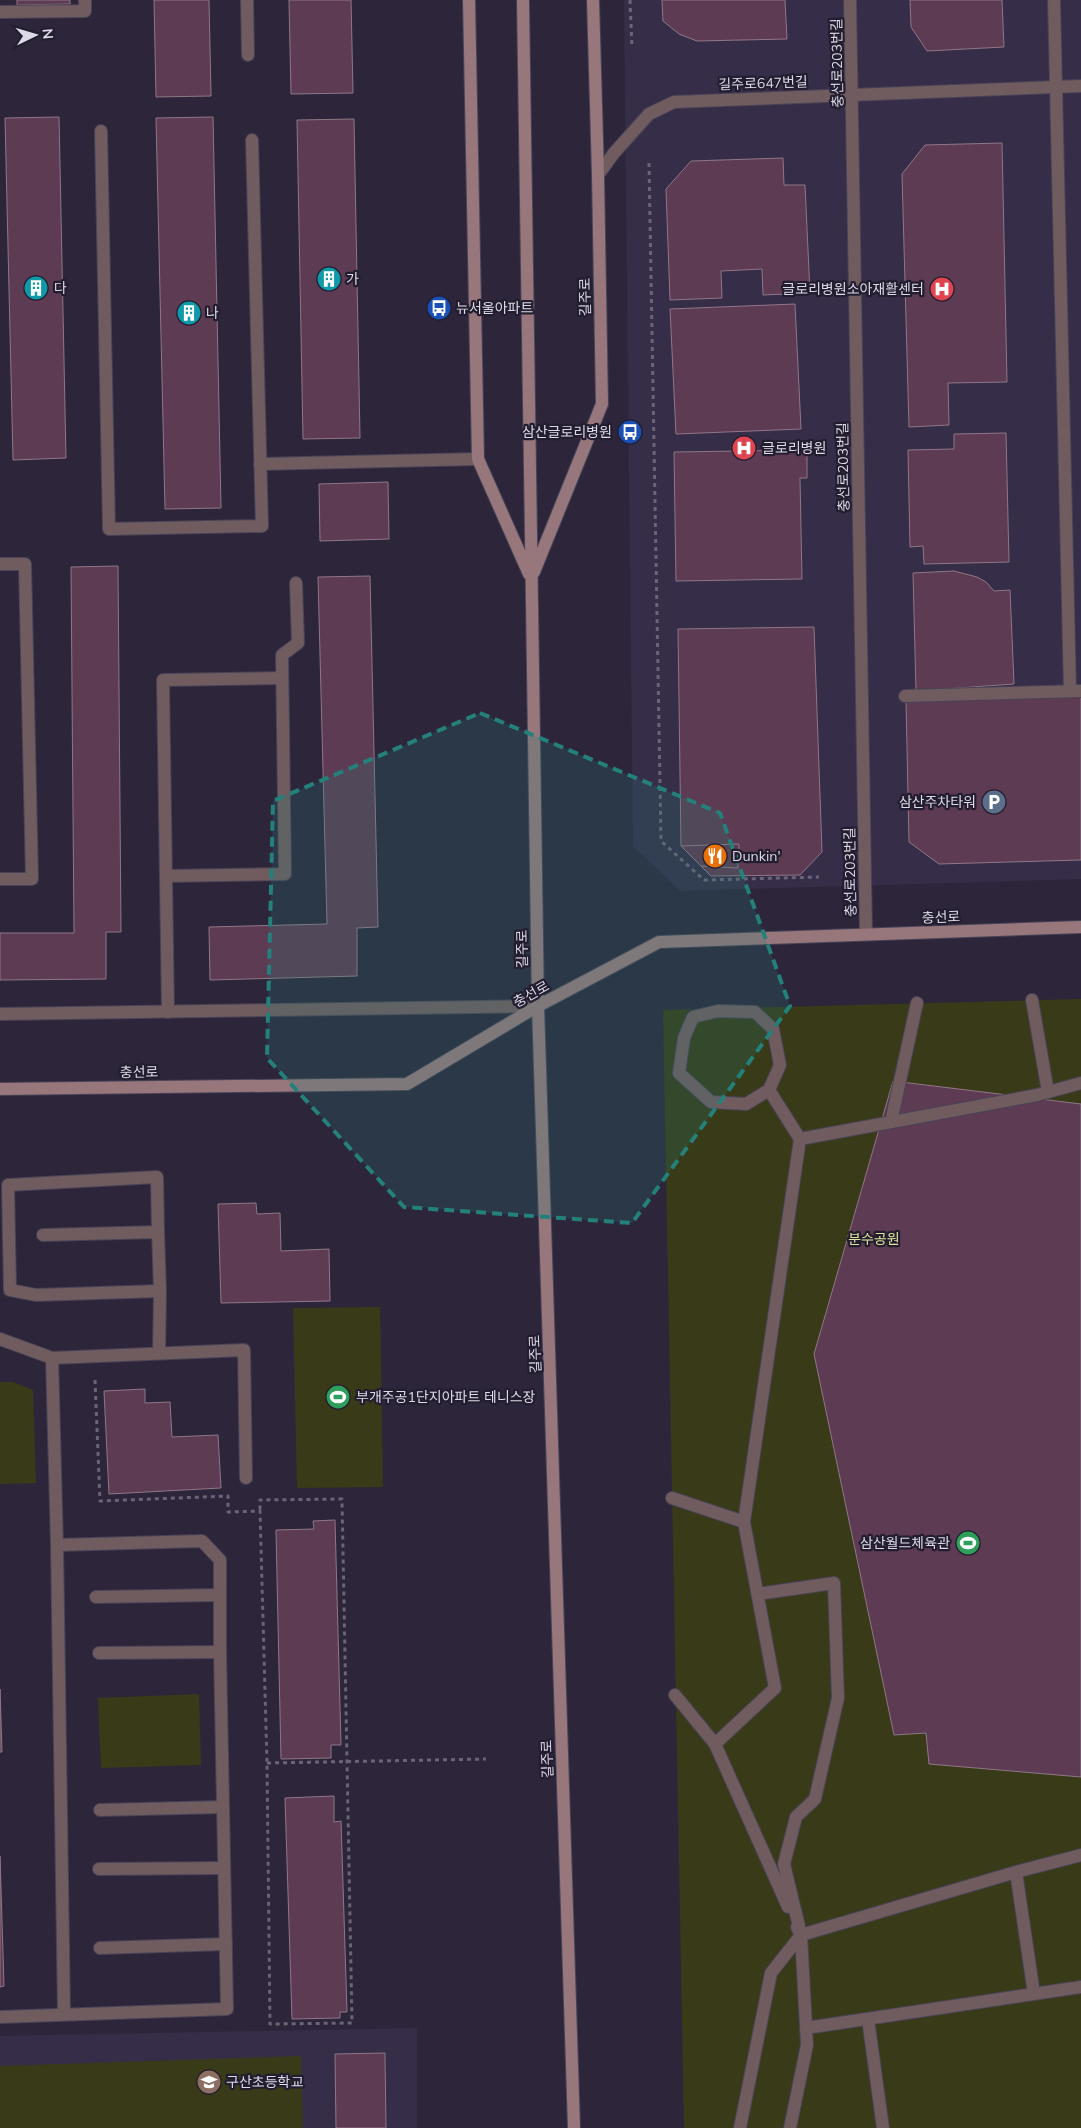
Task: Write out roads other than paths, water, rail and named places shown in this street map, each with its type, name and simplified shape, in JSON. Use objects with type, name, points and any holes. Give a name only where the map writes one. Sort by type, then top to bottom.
[{"type":"main road","name":"길주로","points":[[469,0],[478,459],[532,579]]},
{"type":"main road","name":"길주로","points":[[523,0],[538,1006],[574,2128]]},
{"type":"main road","name":"길주로","points":[[532,579],[602,404],[593,0]]},
{"type":"main road","name":"충선로","points":[[0,1089],[407,1084],[538,1006],[659,942],[1081,927]]},
{"type":"street","points":[[0,12],[84,11],[85,0]]},
{"type":"street","points":[[247,0],[248,55]]},
{"type":"street","name":"충선로203번길","points":[[850,0],[866,934]]},
{"type":"street","points":[[905,696],[1076,691],[1054,0]]},
{"type":"street","name":"길주로647번길","points":[[598,175],[614,152],[649,114],[674,102],[1081,86]]},
{"type":"street","points":[[101,131],[109,529],[262,526],[252,140]]},
{"type":"street","points":[[260,464],[478,459]]},
{"type":"street","points":[[0,564],[24,564],[32,879],[0,880]]},
{"type":"street","points":[[166,876],[285,874],[282,655],[298,643],[296,583]]},
{"type":"street","points":[[168,1012],[163,680],[282,678]]},
{"type":"street","points":[[1032,1000],[1048,1092]]},
{"type":"street","points":[[891,1122],[917,1003]]},
{"type":"street","points":[[0,1014],[538,1006]]},
{"type":"street","points":[[718,1011],[755,1012],[773,1029],[780,1065],[769,1090],[746,1104],[711,1102],[679,1073],[684,1038],[693,1018],[718,1011]]},
{"type":"street","points":[[800,1139],[1048,1092],[1081,1083]]},
{"type":"street","points":[[715,1744],[775,1688],[744,1522],[800,1139],[769,1090]]},
{"type":"street","points":[[159,1352],[160,1291],[157,1177],[8,1185],[10,1290],[36,1295],[160,1291]]},
{"type":"street","points":[[43,1235],[158,1232]]},
{"type":"street","points":[[0,1339],[52,1358],[159,1352],[244,1350],[246,1478]]},
{"type":"street","points":[[52,1358],[64,2014]]},
{"type":"street","points":[[672,1498],[744,1522]]},
{"type":"street","points":[[0,2017],[227,2009],[220,1560],[202,1541],[56,1545]]},
{"type":"street","points":[[758,1594],[834,1583],[838,1698],[815,1799],[796,1817],[784,1864],[801,1935],[807,2045],[790,2128]]},
{"type":"street","points":[[96,1597],[220,1595]]},
{"type":"street","points":[[99,1653],[220,1652]]},
{"type":"street","points":[[675,1695],[715,1744],[801,1935]]},
{"type":"street","points":[[100,1810],[223,1806]]},
{"type":"street","points":[[740,2128],[771,1973],[801,1935],[1016,1872],[1081,1855]]},
{"type":"street","points":[[99,1870],[224,1868]]},
{"type":"street","points":[[1016,1872],[1034,1994]]},
{"type":"street","points":[[100,1948],[226,1944]]},
{"type":"street","points":[[806,2028],[1081,1987]]},
{"type":"street","points":[[868,2019],[883,2128]]},
{"type":"place","name":"가","points":[[329,279]]},
{"type":"place","name":"다","points":[[36,288]]},
{"type":"place","name":"글로리병원소아재활센터","points":[[942,289]]},
{"type":"place","name":"뉴서울아파트","points":[[439,308]]},
{"type":"place","name":"나","points":[[189,313]]},
{"type":"place","name":"삼산글로리병원","points":[[630,432]]},
{"type":"place","name":"글로리병원","points":[[744,448]]},
{"type":"place","name":"삼산주차타워","points":[[994,802]]},
{"type":"place","name":"Dunkin'","points":[[715,856]]},
{"type":"place","name":"부개주공1단지아파트 테니스장","points":[[338,1397]]},
{"type":"place","name":"삼산월드체육관","points":[[968,1543]]},
{"type":"place","name":"구산초등학교","points":[[209,2082]]},
{"type":"park label","name":"분수공원","points":[[874,1239]]}]
